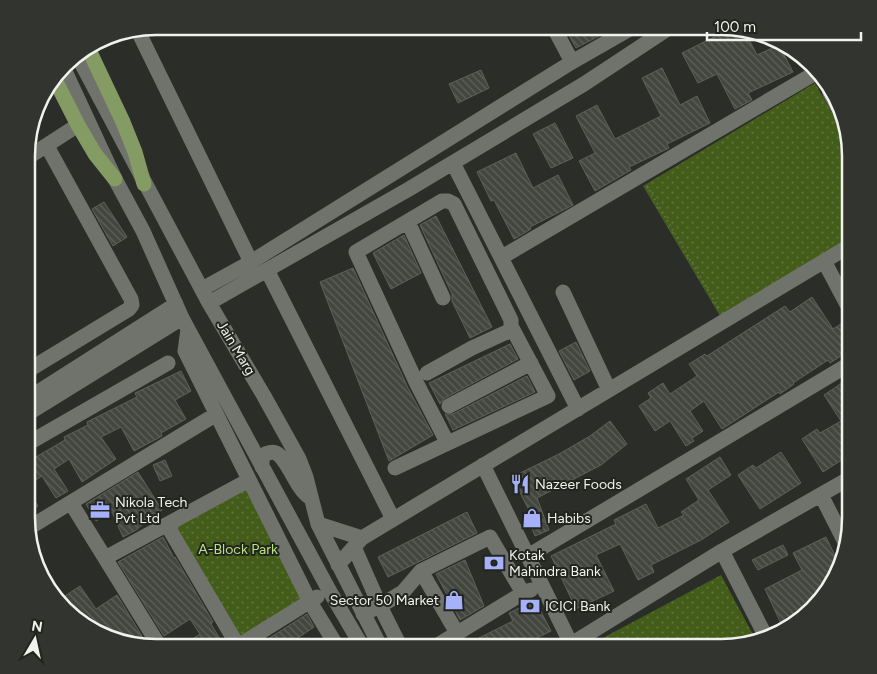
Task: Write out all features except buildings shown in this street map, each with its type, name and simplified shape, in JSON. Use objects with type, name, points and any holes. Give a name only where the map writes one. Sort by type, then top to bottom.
[{"type":"main road","points":[[91,54],[129,137],[144,184]]},
{"type":"main road","points":[[58,85],[95,154],[115,179]]},
{"type":"street","points":[[558,35],[572,62]]},
{"type":"street","points":[[202,289],[252,262],[572,62],[620,35]]},
{"type":"street","points":[[209,303],[388,202],[584,84],[645,35]]},
{"type":"street","points":[[140,36],[252,262]]},
{"type":"street","name":"Jain Marg","points":[[80,61],[209,303],[299,459],[306,477],[318,524],[376,639]]},
{"type":"street","points":[[66,75],[115,179],[143,231],[182,317],[329,590],[358,639]]},
{"type":"street","points":[[502,257],[811,75]]},
{"type":"street","points":[[35,153],[47,146],[76,120]]},
{"type":"street","points":[[36,143],[76,120]]},
{"type":"street","points":[[35,366],[129,309],[132,304],[47,146]]},
{"type":"street","points":[[453,163],[578,409]]},
{"type":"street","points":[[427,373],[472,348],[509,331],[511,326],[511,320],[454,204],[448,201],[442,201],[356,252],[417,384],[447,442]]},
{"type":"street","points":[[388,202],[404,224],[443,298]]},
{"type":"street","points":[[338,565],[358,543],[393,519],[842,250]]},
{"type":"street","points":[[824,261],[842,295]]},
{"type":"street","points":[[267,270],[393,519]]},
{"type":"street","points":[[563,292],[609,390]]},
{"type":"street","points":[[35,395],[182,317]]},
{"type":"street","points":[[35,409],[182,317]]},
{"type":"street","points":[[182,317],[184,351],[310,602],[333,639]]},
{"type":"street","points":[[396,468],[447,442],[548,396],[511,326]]},
{"type":"street","points":[[35,439],[168,363]]},
{"type":"street","points":[[449,406],[531,363]]},
{"type":"street","points":[[528,556],[842,368]]},
{"type":"street","points":[[35,524],[215,415]]},
{"type":"street","points":[[262,467],[262,460],[265,454],[277,453],[284,461],[299,488],[310,498]]},
{"type":"street","points":[[483,465],[567,639]]},
{"type":"street","points":[[105,558],[249,480]]},
{"type":"street","points":[[581,639],[722,551],[842,483]]},
{"type":"street","points":[[821,495],[841,534]]},
{"type":"street","points":[[71,502],[154,639]]},
{"type":"street","points":[[167,524],[232,639]]},
{"type":"street","points":[[318,524],[358,543],[380,606],[396,639]]},
{"type":"street","points":[[364,614],[403,592],[421,571],[490,537],[523,593]]},
{"type":"street","points":[[722,551],[763,632]]},
{"type":"street","points":[[421,571],[457,634]]},
{"type":"street","points":[[448,639],[523,593],[542,586]]},
{"type":"street","points":[[249,639],[329,590]]},
{"type":"path","points":[[654,181],[646,186],[719,309]]},
{"type":"green space","points":[[815,83],[837,122],[840,132],[842,148],[842,250],[723,321],[643,186]]},
{"type":"green space","name":"A-Block Park","points":[[254,480],[313,595],[243,639],[236,639],[171,526]]},
{"type":"green space","points":[[721,575],[753,635],[729,639],[601,639]]},
{"type":"place","name":"Nazeer Foods","points":[[520,484]]},
{"type":"place","name":"Nikola Tech Pvt Ltd","points":[[100,510]]},
{"type":"place","name":"Habibs","points":[[532,518]]},
{"type":"place","name":"Kotak Mahindra Bank","points":[[494,563]]},
{"type":"place","name":"Sector 50 Market","points":[[454,600]]},
{"type":"place","name":"ICICI Bank","points":[[530,606]]}]
